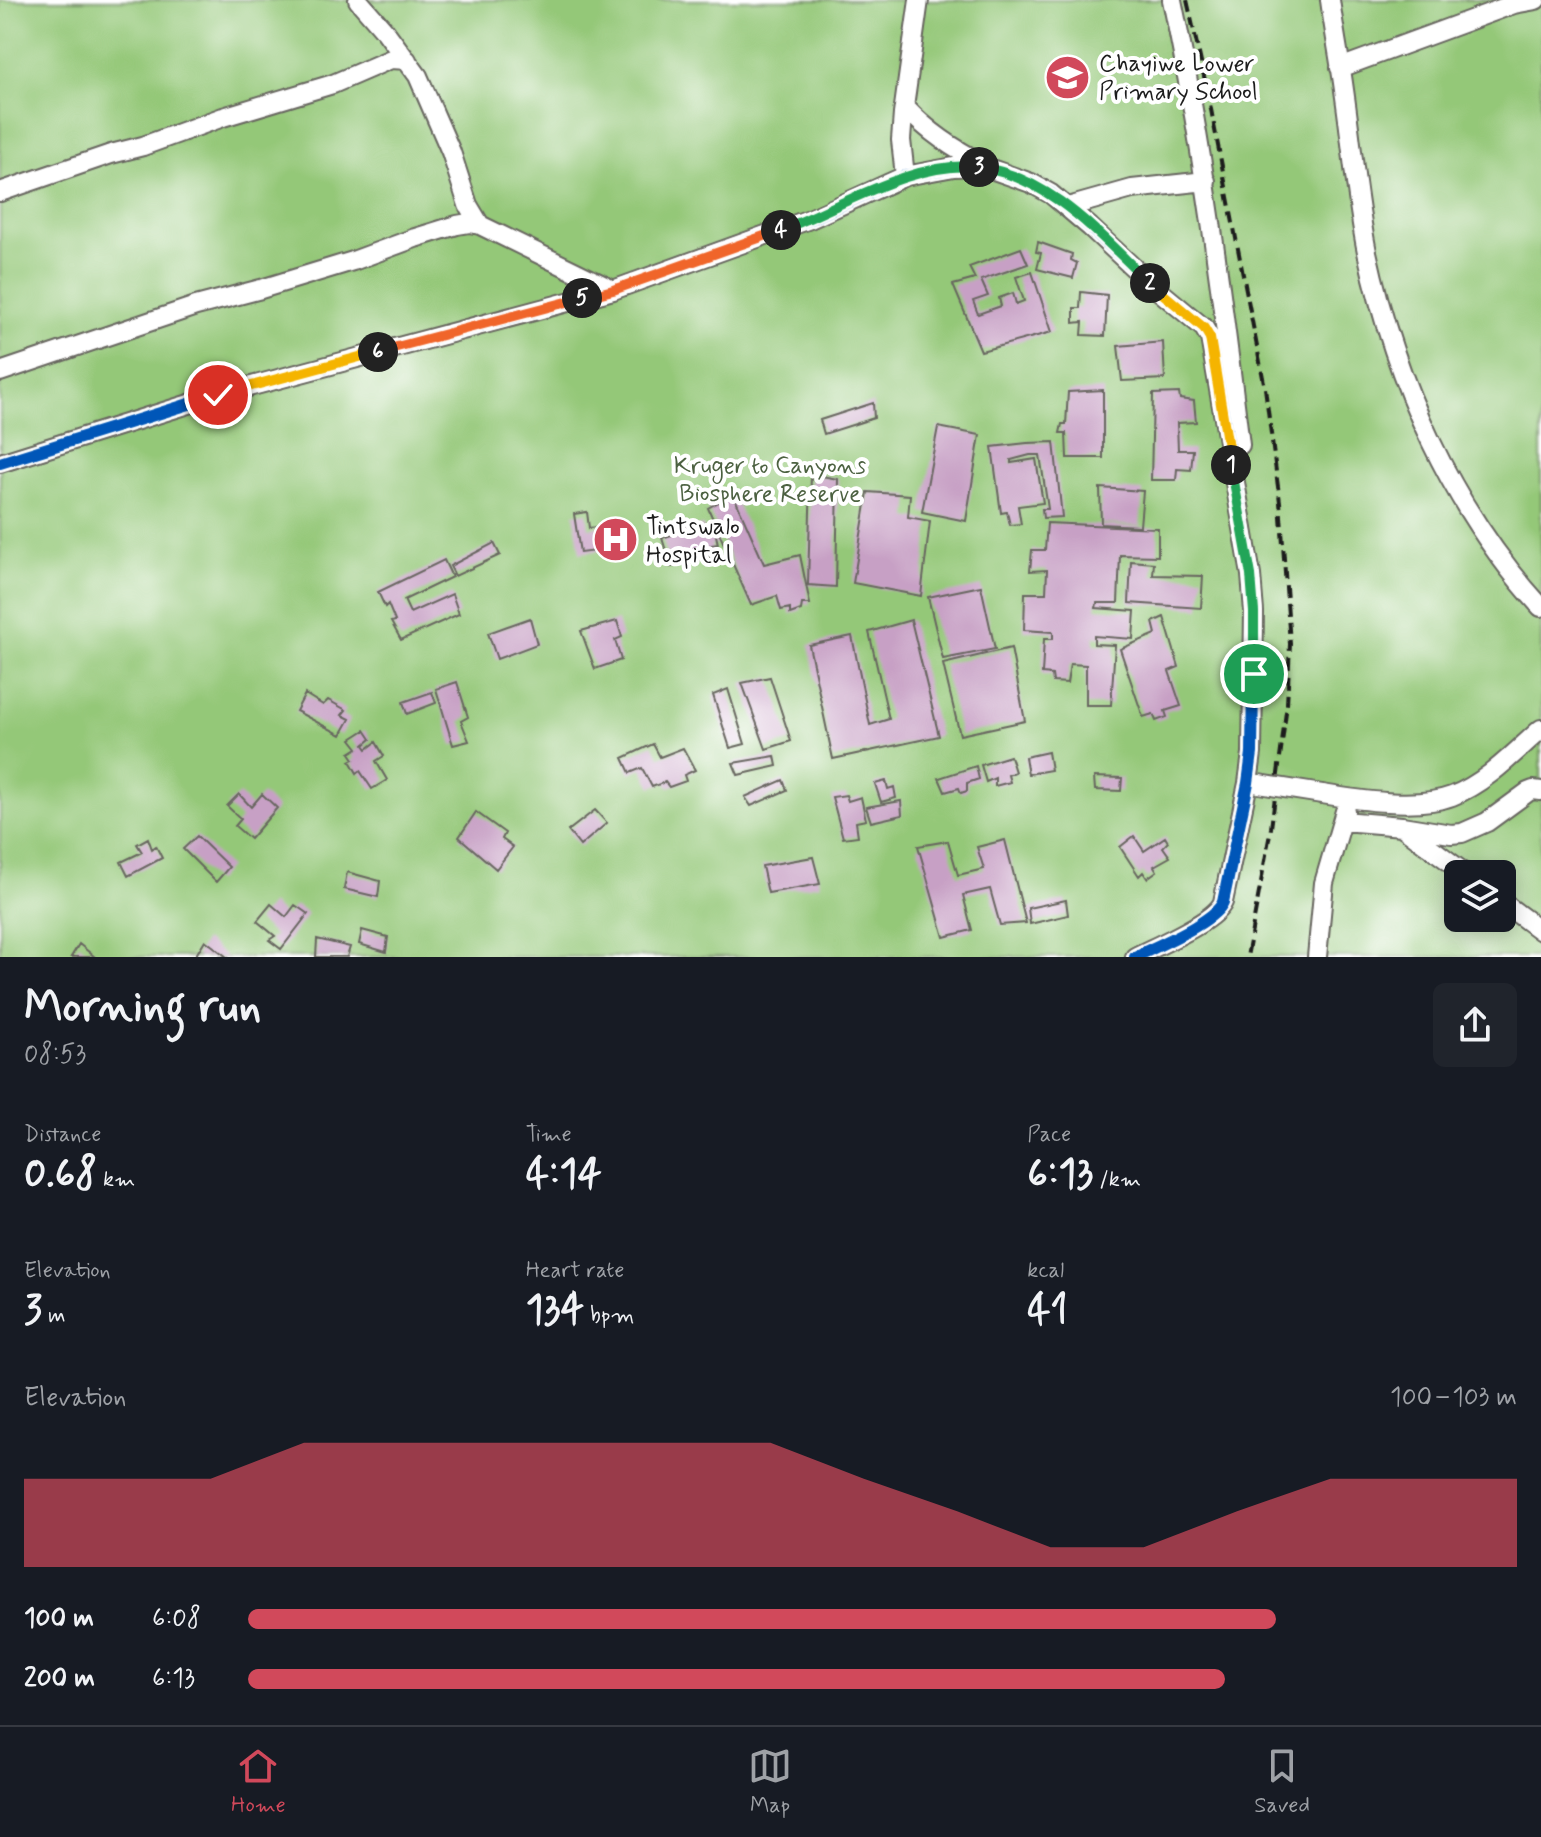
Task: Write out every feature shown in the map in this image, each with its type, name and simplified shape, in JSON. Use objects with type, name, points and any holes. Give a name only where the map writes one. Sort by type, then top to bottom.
[{"type":"street","points":[[358,0],[418,76],[451,152],[468,205],[480,225]]},
{"type":"street","points":[[905,176],[901,140],[919,0]]},
{"type":"street","points":[[1172,0],[1206,181],[1244,484],[1244,532]]},
{"type":"street","points":[[1330,0],[1367,251],[1390,338],[1408,390],[1450,480],[1471,515],[1499,559],[1541,607]]},
{"type":"street","points":[[1340,68],[1514,4],[1536,0]]},
{"type":"street","points":[[0,192],[223,117],[333,84],[391,59],[407,60]]},
{"type":"street","points":[[904,106],[947,144],[991,169]]},
{"type":"street","points":[[0,463],[218,395],[613,290],[810,219],[905,176],[974,166],[1031,183],[1068,207],[1152,285],[1204,328],[1210,338],[1244,532],[1254,612],[1254,784],[1220,908],[1209,919],[1135,957]]},
{"type":"street","points":[[1068,207],[1132,189],[1206,181]]},
{"type":"street","points":[[0,372],[196,306],[261,289],[469,223],[480,225],[613,290]]},
{"type":"street","points":[[1254,784],[1391,802],[1451,797],[1478,782],[1541,729]]},
{"type":"street","points":[[1343,821],[1462,833],[1487,822],[1528,792],[1541,791]]},
{"type":"street","points":[[1317,957],[1324,883],[1349,798]]},
{"type":"street","points":[[1402,826],[1447,860]]},
{"type":"street","points":[[1516,912],[1541,931]]},
{"type":"green space","name":"Kruger to Canyons Biosphere Reserve","points":[[0,0],[1541,0],[1541,957],[0,957]]},
{"type":"building","points":[[1038,242],[1072,254],[1071,260],[1077,263],[1073,278],[1037,269],[1041,253],[1036,252]]},
{"type":"building","points":[[1021,248],[1028,264],[981,280],[988,296],[973,301],[978,314],[1001,306],[999,298],[1013,293],[1016,304],[1024,301],[1016,277],[1032,272],[1052,332],[981,351],[953,285],[975,279],[969,267]]},
{"type":"building","points":[[1081,292],[1107,295],[1105,336],[1082,335],[1083,322],[1074,323],[1074,308],[1080,308]]},
{"type":"building","points":[[1163,342],[1165,379],[1122,381],[1118,346]]},
{"type":"building","points":[[1103,390],[1103,458],[1067,458],[1066,433],[1060,433],[1062,424],[1066,424],[1068,392]]},
{"type":"building","points":[[1179,393],[1180,399],[1194,401],[1196,422],[1177,423],[1178,450],[1193,450],[1191,470],[1177,469],[1176,480],[1151,480],[1153,394]]},
{"type":"building","points":[[873,403],[874,418],[824,434],[820,420]]},
{"type":"building","points":[[938,427],[980,435],[966,521],[922,512]]},
{"type":"building","points":[[1054,442],[1062,517],[1043,518],[1042,509],[1048,509],[1040,455],[1030,455],[1011,460],[1011,463],[1036,459],[1043,503],[1018,506],[1021,524],[1010,525],[1007,512],[1001,513],[992,447]]},
{"type":"building","points":[[811,474],[838,479],[836,587],[808,585]]},
{"type":"building","points":[[1100,488],[1143,491],[1140,526],[1101,524]]},
{"type":"building","points":[[868,492],[910,495],[908,517],[930,521],[921,596],[853,583]]},
{"type":"building","points":[[733,494],[764,564],[800,555],[810,604],[802,604],[801,610],[790,614],[790,608],[781,610],[777,596],[751,605],[708,508]]},
{"type":"building","points":[[587,512],[589,528],[616,524],[620,548],[580,553],[574,514]]},
{"type":"building","points":[[1047,523],[1158,528],[1158,556],[1120,555],[1118,603],[1097,603],[1096,608],[1135,611],[1133,639],[1094,636],[1094,644],[1115,645],[1111,705],[1086,705],[1086,665],[1070,664],[1067,683],[1053,682],[1052,675],[1042,674],[1044,639],[1053,639],[1053,632],[1024,630],[1025,593],[1046,593],[1047,570],[1030,571],[1032,550],[1045,550]]},
{"type":"building","points":[[703,525],[705,534],[715,531],[718,544],[711,545],[715,556],[671,567],[662,538]]},
{"type":"building","points":[[494,543],[500,555],[455,576],[450,566]]},
{"type":"building","points":[[444,560],[452,577],[404,600],[410,613],[452,594],[459,614],[401,640],[391,622],[395,621],[388,604],[385,607],[378,592]]},
{"type":"building","points":[[1131,561],[1154,563],[1153,575],[1203,576],[1201,608],[1129,603]]},
{"type":"building","points":[[981,586],[995,649],[943,659],[928,597]]},
{"type":"building","points":[[1164,617],[1179,667],[1169,671],[1181,706],[1165,711],[1167,717],[1156,721],[1153,714],[1143,717],[1120,649],[1156,634],[1153,622]]},
{"type":"building","points":[[530,618],[537,644],[497,659],[488,633]]},
{"type":"building","points":[[911,620],[939,736],[833,759],[809,645],[852,636],[870,725],[889,719],[869,632]]},
{"type":"building","points":[[617,621],[622,637],[615,640],[621,660],[595,669],[581,631]]},
{"type":"building","points":[[1011,648],[1025,721],[960,735],[943,664]]},
{"type":"building","points":[[770,677],[791,741],[766,749],[742,683]]},
{"type":"building","points":[[457,682],[468,717],[461,721],[469,741],[453,745],[436,689]]},
{"type":"building","points":[[728,689],[745,744],[730,748],[713,695]]},
{"type":"building","points":[[432,692],[436,703],[407,714],[403,702]]},
{"type":"building","points":[[305,694],[323,705],[328,700],[346,710],[342,715],[350,719],[341,735],[296,711]]},
{"type":"building","points":[[365,730],[371,739],[364,745],[367,749],[376,742],[384,756],[376,761],[387,780],[372,789],[350,761],[354,759],[350,753],[358,748],[351,739]]},
{"type":"building","points":[[653,744],[660,757],[683,748],[695,770],[684,775],[686,781],[669,787],[665,782],[652,787],[642,768],[630,773],[623,758]]},
{"type":"building","points":[[1048,752],[1051,770],[1028,774],[1025,757]]},
{"type":"building","points":[[775,756],[777,766],[738,775],[733,763]]},
{"type":"building","points":[[1010,756],[1015,772],[1008,775],[1010,782],[995,786],[995,778],[986,782],[981,765]]},
{"type":"building","points":[[976,766],[979,779],[967,783],[967,791],[961,793],[959,788],[945,792],[939,778]]},
{"type":"building","points":[[1094,777],[1122,778],[1121,791],[1095,790]]},
{"type":"building","points":[[783,780],[787,790],[751,806],[745,797]]},
{"type":"building","points":[[886,781],[888,789],[894,787],[896,798],[881,802],[875,784]]},
{"type":"building","points":[[239,794],[251,807],[262,794],[277,808],[250,839],[235,826],[241,819],[227,806]]},
{"type":"building","points":[[846,795],[848,801],[861,797],[866,820],[856,822],[858,836],[843,838],[832,797]]},
{"type":"building","points":[[901,801],[902,815],[871,822],[866,807]]},
{"type":"building","points":[[595,810],[607,823],[580,846],[568,831]]},
{"type":"building","points":[[476,812],[505,833],[502,839],[513,847],[496,869],[459,837]]},
{"type":"building","points":[[197,836],[229,867],[216,882],[183,849]]},
{"type":"building","points":[[1134,836],[1144,851],[1165,837],[1168,842],[1163,847],[1170,857],[1154,866],[1157,871],[1147,878],[1143,872],[1139,876],[1120,847]]},
{"type":"building","points":[[148,838],[152,849],[156,846],[162,858],[128,876],[121,862],[142,852],[137,844]]},
{"type":"building","points":[[1005,840],[1026,923],[1000,925],[990,889],[963,895],[972,930],[944,937],[918,846],[948,841],[958,875],[984,869],[977,847]]},
{"type":"building","points":[[813,857],[820,884],[768,893],[762,866]]},
{"type":"building","points":[[347,872],[380,881],[378,897],[344,889]]},
{"type":"building","points":[[1066,900],[1068,915],[1030,924],[1028,908]]},
{"type":"building","points":[[271,904],[286,917],[295,905],[308,914],[281,949],[269,940],[275,936],[257,921]]},
{"type":"building","points":[[362,930],[388,937],[386,952],[359,944]]},
{"type":"building","points":[[317,939],[350,947],[347,957],[316,957]]},
{"type":"building","points":[[205,940],[227,957],[196,955]]},
{"type":"building","points":[[79,944],[95,957],[71,957]]},
{"type":"railway","points":[[1187,0],[1265,388],[1280,502],[1290,644],[1287,704],[1271,828],[1247,957]]},
{"type":"cycle path","points":[[0,463],[218,395],[613,290],[810,219],[905,176],[974,166],[1031,183],[1051,194],[1090,227],[1204,328],[1210,338],[1251,575],[1254,612],[1252,753],[1223,902],[1218,910],[1197,925],[1135,957]]},
{"type":"place","name":"Chayiwe Lower Primary School","points":[[1068,77]]},
{"type":"place","name":"Tintswalo Hospital","points":[[615,540]]},
{"type":"route","points":[[218,395],[613,290],[810,219],[905,176],[954,167],[991,169],[1031,183],[1062,202],[1204,328],[1210,338],[1251,575],[1254,674]]}]
